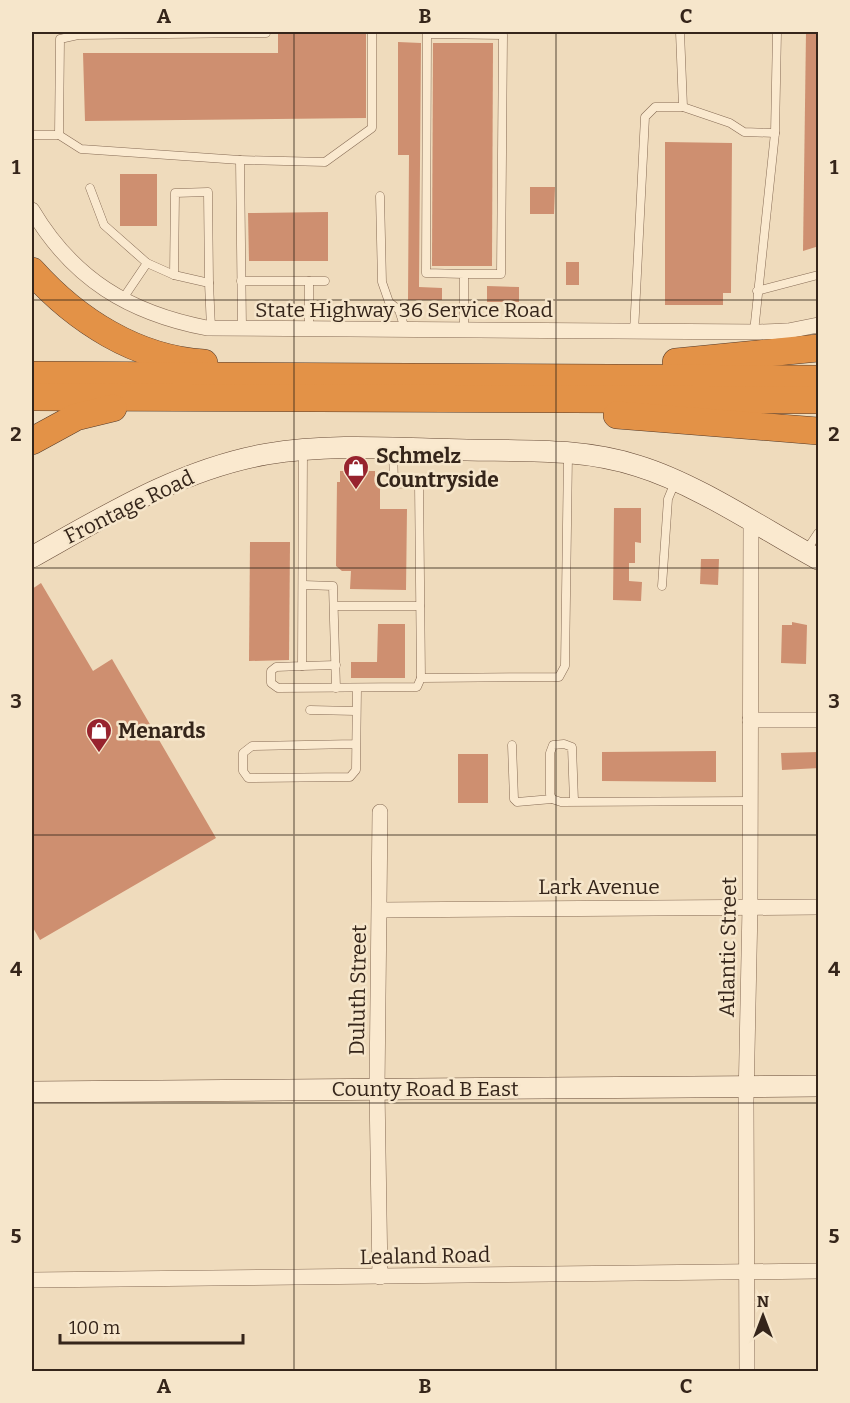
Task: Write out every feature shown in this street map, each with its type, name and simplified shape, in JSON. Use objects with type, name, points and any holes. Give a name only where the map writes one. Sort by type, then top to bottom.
[{"type":"highway","points":[[32,271],[72,311],[94,326],[147,351],[195,363],[361,377]]},
{"type":"highway","points":[[390,378],[703,361],[819,348]]},
{"type":"highway","points":[[32,375],[819,380]]},
{"type":"highway","points":[[32,397],[819,400]]},
{"type":"highway","points":[[32,441],[75,417],[98,411],[222,397]]},
{"type":"highway","points":[[491,399],[626,417],[819,431]]},
{"type":"street","name":"State Highway 36 Service Road","points":[[32,210],[57,247],[74,264],[122,300],[174,322],[211,328],[754,332],[788,331],[819,325]]},
{"type":"street","name":"Frontage Road","points":[[32,557],[128,504],[181,478],[236,461],[303,450],[393,449],[568,453],[608,458],[638,466],[675,481],[812,556]]},
{"type":"street","name":"Atlantic Street","points":[[747,1371],[751,523]]},
{"type":"street","points":[[750,720],[819,720]]},
{"type":"street","name":"Duluth Street","points":[[380,812],[378,1089],[380,1277]]},
{"type":"street","name":"Lark Avenue","points":[[380,910],[819,907]]},
{"type":"street","name":"County Road B East","points":[[32,1092],[819,1086]]},
{"type":"street","name":"Lealand Road","points":[[32,1280],[819,1272]]},
{"type":"lane","points":[[32,135],[59,135],[81,149],[325,162],[372,128],[372,32]]},
{"type":"lane","points":[[680,32],[683,107]]},
{"type":"lane","points":[[754,332],[775,133],[777,32]]},
{"type":"lane","points":[[59,135],[60,39],[78,35],[128,33],[266,33]]},
{"type":"lane","points":[[427,34],[503,35],[501,274],[464,274],[426,273],[427,34]]},
{"type":"lane","points":[[634,332],[645,117],[655,108],[683,107],[730,123],[744,132],[775,133]]},
{"type":"lane","points":[[240,159],[242,330]]},
{"type":"lane","points":[[90,188],[104,225],[147,262],[174,275],[209,283]]},
{"type":"lane","points":[[174,275],[175,193],[208,192],[211,328]]},
{"type":"lane","points":[[380,196],[382,282],[389,302],[399,310],[405,331]]},
{"type":"lane","points":[[122,300],[147,262]]},
{"type":"lane","points":[[464,274],[464,331]]},
{"type":"lane","points":[[757,291],[819,275]]},
{"type":"lane","points":[[241,281],[325,281]]},
{"type":"lane","points":[[309,281],[309,330]]},
{"type":"lane","points":[[336,665],[276,668],[271,671],[271,683],[278,688],[417,687],[421,678],[419,483],[394,484],[393,449]]},
{"type":"lane","points":[[302,666],[303,450]]},
{"type":"lane","points":[[421,678],[559,677],[565,666],[568,453]]},
{"type":"lane","points":[[662,586],[668,499],[675,481]]},
{"type":"lane","points":[[812,556],[819,533]]},
{"type":"lane","points":[[304,585],[333,586],[336,688]]},
{"type":"lane","points":[[335,606],[420,606]]},
{"type":"lane","points":[[356,744],[252,746],[243,753],[243,771],[248,778],[350,777],[356,770],[357,688]]},
{"type":"lane","points":[[310,710],[357,711]]},
{"type":"lane","points":[[552,799],[550,753],[553,745],[564,744],[572,747],[574,758],[574,801]]},
{"type":"lane","points":[[512,745],[514,799],[517,802],[531,803],[552,799],[750,801]]},
{"type":"building","points":[[278,32],[366,32],[366,118],[85,121],[83,53],[278,53]]},
{"type":"building","points":[[806,32],[819,32],[819,246],[803,251]]},
{"type":"building","points":[[398,42],[421,43],[419,287],[442,288],[442,300],[408,300],[409,155],[398,155]]},
{"type":"building","points":[[433,43],[493,43],[492,266],[432,266]]},
{"type":"building","points":[[665,142],[732,143],[731,293],[723,293],[723,305],[665,305]]},
{"type":"building","points":[[120,174],[157,174],[157,226],[120,226]]},
{"type":"building","points":[[530,187],[555,187],[554,214],[530,214]]},
{"type":"building","points":[[328,212],[328,261],[249,261],[248,213]]},
{"type":"building","points":[[566,262],[579,262],[579,285],[566,285]]},
{"type":"building","points":[[487,286],[519,287],[519,302],[487,302]]},
{"type":"building","points":[[340,471],[375,471],[375,483],[380,483],[380,509],[407,509],[406,590],[350,589],[351,571],[342,571],[336,566],[337,482],[340,482]]},
{"type":"building","points":[[614,508],[641,508],[641,543],[635,542],[635,563],[629,563],[629,581],[642,582],[641,601],[613,600]]},
{"type":"building","points":[[250,542],[290,542],[289,660],[249,661]]},
{"type":"building","points":[[701,559],[719,559],[718,585],[700,584]]},
{"type":"building","name":"Menards","points":[[41,583],[93,671],[112,659],[216,838],[40,940],[32,926],[32,589]]},
{"type":"building","points":[[792,622],[807,625],[806,664],[781,663],[782,625],[792,625]]},
{"type":"building","points":[[378,624],[405,624],[405,678],[351,678],[351,662],[377,662]]},
{"type":"building","points":[[716,751],[716,782],[602,781],[602,752]]},
{"type":"building","points":[[819,752],[819,768],[782,770],[781,753]]},
{"type":"building","points":[[458,754],[488,754],[488,803],[458,803]]},
{"type":"place","name":"Schmelz Countryside","points":[[356,491]]},
{"type":"place","name":"Menards","points":[[99,754]]}]
